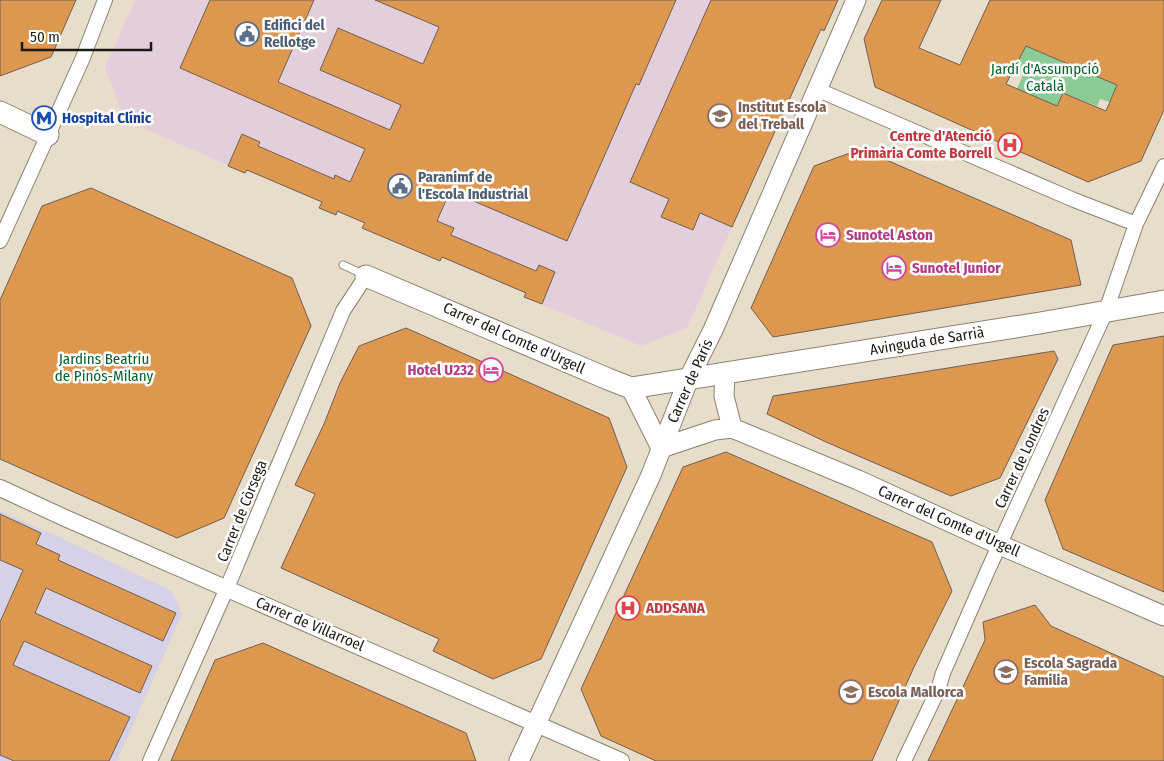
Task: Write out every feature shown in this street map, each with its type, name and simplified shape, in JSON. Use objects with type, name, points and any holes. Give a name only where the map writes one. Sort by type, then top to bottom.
[{"type":"main road","name":"Carrer de París","points":[[519,761],[651,475],[689,378],[712,330],[856,0]]},
{"type":"main road","points":[[0,112],[48,135]]},
{"type":"main road","name":"Carrer del Comte d'Urgell","points":[[366,276],[632,388]]},
{"type":"main road","name":"Avinguda de Sarrià","points":[[689,378],[1164,301]]},
{"type":"main road","points":[[689,378],[632,388],[662,448],[715,430],[732,428],[724,396],[725,373]]},
{"type":"main road","name":"Carrer del Comte d'Urgell","points":[[732,428],[858,480],[1000,545],[1164,616]]},
{"type":"street","points":[[0,241],[82,60],[105,0]]},
{"type":"street","points":[[816,89],[1074,200],[1136,224]]},
{"type":"street","name":"Carrer de Londres","points":[[904,761],[938,690],[943,673],[1106,311],[1136,224],[1164,166]]},
{"type":"street","name":"Carrer de Còrsega","points":[[150,761],[227,588],[344,311],[366,276]]},
{"type":"street","name":"Carrer de Villarroel","points":[[0,488],[621,761]]},
{"type":"lane","name":"Carrer del Comte d'Urgell","points":[[344,265],[366,276]]},
{"type":"shaded area","points":[[135,0],[838,0],[824,31],[820,29],[687,328],[641,346],[524,297],[526,293],[442,257],[440,261],[421,253],[424,250],[397,239],[395,242],[362,228],[364,223],[338,212],[336,215],[319,208],[321,202],[247,170],[245,173],[124,119],[105,68]]},
{"type":"shaded area","points":[[0,511],[172,591],[182,614],[117,761],[0,761]]},
{"type":"green space","name":"Jardí d'Assumpció Català","points":[[1023,44],[1082,71],[1090,53],[1105,80],[1117,85],[1110,102],[1100,99],[1097,106],[1063,93],[1057,106],[1017,89],[1023,75],[1013,70]]},
{"type":"building","points":[[0,0],[76,0],[51,57],[0,76]]},
{"type":"building","points":[[210,0],[314,0],[278,82],[390,130],[401,105],[320,70],[338,28],[423,64],[439,27],[375,0],[676,0],[639,85],[636,84],[567,241],[450,191],[437,221],[454,228],[451,235],[536,271],[539,265],[555,272],[542,304],[524,297],[526,293],[442,257],[440,261],[362,228],[365,223],[337,211],[336,215],[319,208],[322,202],[247,170],[245,173],[228,166],[242,134],[260,142],[258,146],[334,179],[335,175],[350,182],[365,149],[180,68]]},
{"type":"building","name":"Institut Escola del Treball","points":[[711,0],[838,0],[824,31],[821,29],[732,227],[700,213],[693,230],[661,217],[669,199],[630,182]]},
{"type":"building","points":[[882,0],[941,0],[919,48],[960,65],[990,0],[1164,0],[1164,110],[1141,161],[1088,182],[875,87],[864,39]],"holes":[[[1026,46],[1117,85],[1106,111],[1063,93],[1057,106],[1006,84]]]},
{"type":"building","points":[[861,149],[1071,240],[1081,285],[773,337],[751,308],[814,166]]},
{"type":"building","points":[[91,188],[292,278],[311,326],[224,518],[177,538],[0,459],[0,300],[42,206]]},
{"type":"building","points":[[406,328],[609,418],[627,467],[541,659],[493,679],[433,651],[439,639],[281,568],[315,494],[295,485],[324,424],[340,383],[359,346]]},
{"type":"building","points":[[1164,336],[1164,592],[1063,549],[1045,500],[1113,345]]},
{"type":"building","points":[[1054,351],[1058,359],[1000,478],[951,496],[826,442],[767,414],[773,396]]},
{"type":"building","points":[[726,452],[932,542],[952,591],[914,667],[872,761],[656,761],[601,736],[581,689],[683,467]]},
{"type":"building","points":[[0,514],[41,533],[36,544],[60,555],[58,560],[176,613],[163,641],[46,588],[35,613],[152,666],[140,693],[24,641],[13,665],[130,717],[109,761],[14,761],[0,755],[0,622],[23,570],[0,560]]},
{"type":"building","points":[[1035,605],[1051,626],[1164,677],[1164,761],[928,761],[985,640],[983,622]]},
{"type":"building","points":[[263,643],[466,733],[476,761],[171,761],[215,660]]},
{"type":"place","name":"Edifici del Rellotge","points":[[247,34]]},
{"type":"place","name":"Institut Escola del Treball","points":[[720,116]]},
{"type":"place","name":"Hospital Clínic","points":[[44,118]]},
{"type":"place","name":"Centre d'Atenció Primària Comte Borrell","points":[[1010,145]]},
{"type":"place","name":"Paranimf de l'Escola Industrial","points":[[400,186]]},
{"type":"place","name":"Sunotel Aston","points":[[828,235]]},
{"type":"place","name":"Sunotel Junior","points":[[894,268]]},
{"type":"place","name":"Hotel U232","points":[[491,370]]},
{"type":"place","name":"ADDSANA","points":[[628,608]]},
{"type":"place","name":"Escola Sagrada Familia","points":[[1006,672]]},
{"type":"place","name":"Escola Mallorca","points":[[851,692]]},
{"type":"park label","name":"Jardins Beatriu de Pinós-Milany","points":[[104,368]]}]
